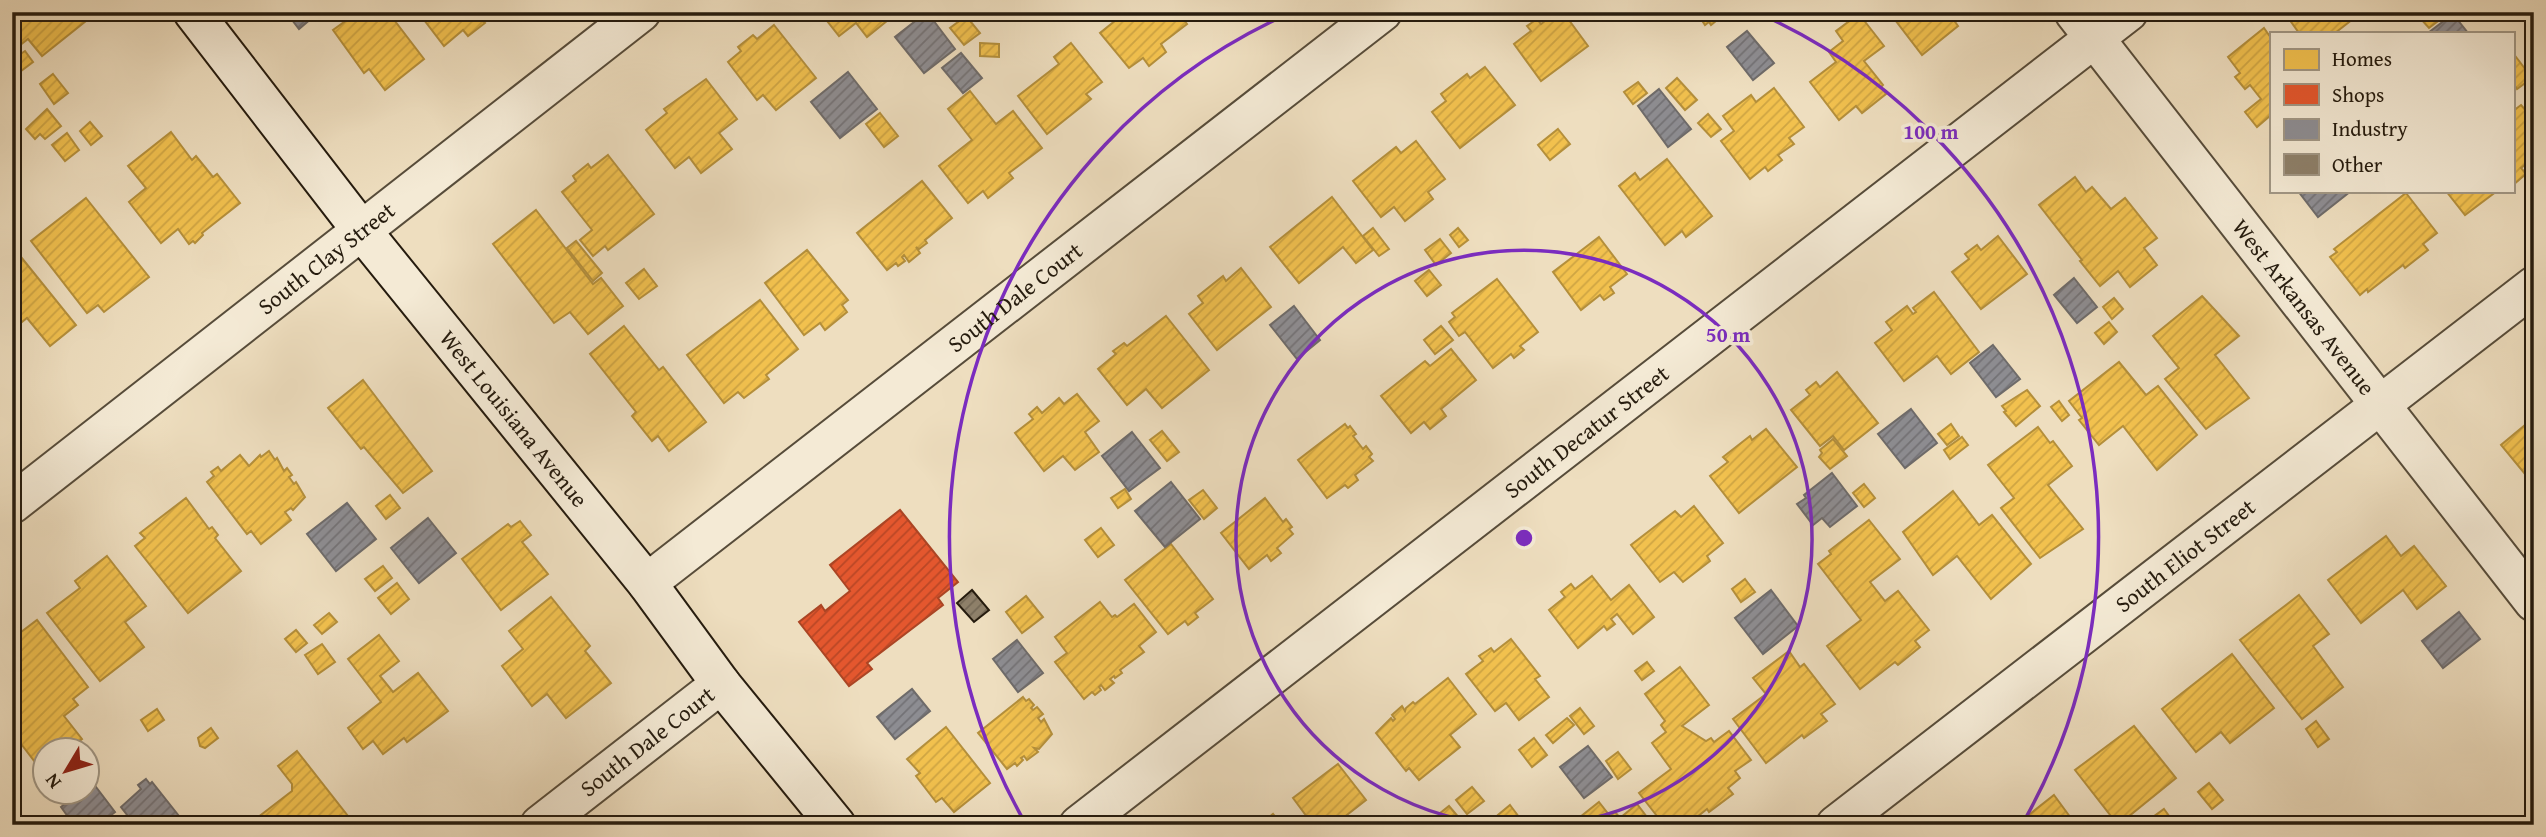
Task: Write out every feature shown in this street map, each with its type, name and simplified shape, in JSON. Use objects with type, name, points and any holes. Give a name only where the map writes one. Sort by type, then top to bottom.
[{"type":"street","name":"West Louisiana Avenue","points":[[194,12],[362,231],[647,583],[721,684],[835,825]]},
{"type":"street","name":"South Clay Street","points":[[12,504],[641,12]]},
{"type":"street","name":"South Dale Court","points":[[647,583],[1382,12]]},
{"type":"street","name":"South Decatur Street","points":[[1079,825],[2084,25],[2128,12]]},
{"type":"street","name":"West Arkansas Avenue","points":[[2084,25],[2534,602]]},
{"type":"street","name":"South Eliot Street","points":[[1836,825],[2534,286]]},
{"type":"street","name":"South Dale Court","points":[[540,825],[721,684]]},
{"type":"building: Homes","points":[[12,12],[88,12],[91,17],[42,56],[28,39],[14,50],[12,48]]},
{"type":"building: Homes","points":[[336,12],[388,12],[424,59],[385,90],[369,69],[364,73],[333,30],[344,22]]},
{"type":"building: Homes","points":[[418,12],[487,12],[480,18],[485,23],[468,36],[463,30],[444,46]]},
{"type":"building: Homes","points":[[820,12],[898,12],[867,37],[856,23],[839,36]]},
{"type":"building: Homes","points":[[1126,12],[1178,12],[1187,24],[1161,44],[1166,52],[1149,66],[1143,58],[1129,68],[1100,33]]},
{"type":"building: Homes","points":[[1556,12],[1563,12],[1588,46],[1541,81],[1514,44],[1531,31],[1527,26],[1537,19],[1541,24]]},
{"type":"building: Homes","points":[[1702,12],[1727,12],[1711,25],[1709,22],[1705,25],[1699,16]]},
{"type":"building: Homes","points":[[1889,12],[1948,12],[1958,26],[1922,55]]},
{"type":"building: Homes","points":[[2284,12],[2362,12],[2336,32],[2298,32]]},
{"type":"building: Homes","points":[[2427,12],[2437,12],[2442,18],[2429,28],[2420,18]]},
{"type":"building: Homes","points":[[1859,14],[1884,46],[1864,61],[1883,85],[1881,87],[1886,94],[1862,113],[1856,106],[1839,120],[1810,82],[1836,62],[1829,52],[1843,41],[1836,31]]},
{"type":"building: Homes","points":[[966,16],[980,33],[964,45],[950,28]]},
{"type":"building: Homes","points":[[774,25],[816,78],[776,110],[763,95],[757,100],[728,62],[741,51],[738,47],[753,35],[757,39]]},
{"type":"building: Homes","points":[[2264,28],[2270,37],[2270,116],[2257,127],[2245,112],[2261,99],[2250,85],[2245,89],[2235,77],[2240,73],[2228,57]]},
{"type":"building: Homes","points":[[980,43],[999,44],[999,57],[980,56]]},
{"type":"building: Homes","points":[[1071,43],[1102,82],[1086,94],[1091,99],[1047,134],[1018,96],[1059,64],[1054,57]]},
{"type":"building: Homes","points":[[25,51],[33,62],[21,71],[13,59]]},
{"type":"building: Homes","points":[[2514,54],[2532,78],[2517,89],[2514,84]]},
{"type":"building: Homes","points":[[1485,67],[1515,105],[1460,148],[1432,112],[1446,101],[1441,94],[1467,74],[1470,78]]},
{"type":"building: Homes","points":[[53,74],[68,93],[54,104],[40,84]]},
{"type":"building: Homes","points":[[1677,78],[1697,100],[1685,110],[1666,88]]},
{"type":"building: Homes","points":[[706,79],[737,119],[719,133],[732,149],[701,173],[689,157],[675,168],[646,130],[667,113],[664,109]]},
{"type":"building: Homes","points":[[1638,82],[1647,93],[1633,104],[1624,92]]},
{"type":"building: Homes","points":[[1774,88],[1804,127],[1789,138],[1794,144],[1778,155],[1782,160],[1768,171],[1765,167],[1750,179],[1721,141],[1734,131],[1723,116],[1751,95],[1756,102]]},
{"type":"building: Homes","points":[[970,91],[996,124],[1013,111],[1042,148],[1009,173],[1013,178],[988,198],[983,191],[968,203],[939,166],[972,140],[948,109]]},
{"type":"building: Homes","points":[[2521,105],[2534,120],[2534,158],[2521,168],[2526,174],[2514,184],[2514,110]]},
{"type":"building: Homes","points":[[47,109],[61,126],[45,139],[40,134],[35,139],[26,129]]},
{"type":"building: Homes","points":[[880,113],[898,136],[884,147],[866,124]]},
{"type":"building: Homes","points":[[1708,114],[1721,129],[1711,137],[1698,123]]},
{"type":"building: Homes","points":[[90,122],[102,136],[91,145],[80,131]]},
{"type":"building: Homes","points":[[1558,129],[1570,144],[1550,160],[1538,145]]},
{"type":"building: Homes","points":[[171,132],[192,160],[196,156],[213,177],[217,174],[240,203],[202,233],[195,243],[193,241],[189,244],[178,229],[161,243],[129,202],[146,188],[128,166]]},
{"type":"building: Homes","points":[[67,133],[79,150],[65,161],[52,145]]},
{"type":"building: Homes","points":[[1416,141],[1445,179],[1428,192],[1433,199],[1405,221],[1394,207],[1381,217],[1353,181],[1396,147],[1401,153]]},
{"type":"building: Homes","points":[[608,155],[654,214],[608,250],[605,246],[593,256],[580,240],[592,230],[562,192],[576,181],[573,176],[588,164],[591,168]]},
{"type":"building: Homes","points":[[1667,159],[1712,216],[1686,237],[1682,231],[1665,245],[1619,186],[1635,173],[1640,180]]},
{"type":"building: Homes","points":[[2075,177],[2086,192],[2092,187],[2111,209],[2125,198],[2157,238],[2144,248],[2157,265],[2130,287],[2118,271],[2100,286],[2039,205]]},
{"type":"building: Homes","points":[[922,181],[952,218],[925,240],[927,243],[919,249],[916,247],[920,253],[909,262],[904,255],[902,257],[905,261],[898,266],[896,263],[887,270],[857,233]]},
{"type":"building: Homes","points":[[2447,192],[2496,192],[2465,215]]},
{"type":"building: Homes","points":[[2406,193],[2437,233],[2423,244],[2428,250],[2405,268],[2403,265],[2368,292],[2367,289],[2360,295],[2330,257],[2337,252],[2334,249]]},
{"type":"building: Homes","points":[[1332,197],[1373,250],[1356,263],[1343,247],[1299,283],[1270,247]]},
{"type":"building: Homes","points":[[86,198],[149,277],[104,312],[98,305],[87,313],[31,241]]},
{"type":"building: Homes","points":[[536,210],[593,284],[601,278],[623,306],[588,334],[570,312],[554,323],[493,244]]},
{"type":"building: Homes","points":[[1373,228],[1389,249],[1379,256],[1363,236]]},
{"type":"building: Homes","points":[[1458,228],[1468,240],[1459,247],[1450,235]]},
{"type":"building: Homes","points":[[1998,236],[2027,274],[1981,309],[1952,272],[1969,259],[1965,254],[1977,245],[1981,250]]},
{"type":"building: Homes","points":[[1599,237],[1627,274],[1610,287],[1614,293],[1604,300],[1600,295],[1581,310],[1553,272]]},
{"type":"building: Homes","points":[[1440,239],[1451,253],[1436,265],[1425,250]]},
{"type":"building: Homes","points":[[576,241],[602,273],[593,281],[567,248]]},
{"type":"building: Homes","points":[[807,250],[848,300],[842,305],[847,312],[825,330],[820,323],[804,335],[765,283]]},
{"type":"building: Homes","points":[[21,257],[76,325],[50,346],[27,318],[12,330],[12,264]]},
{"type":"building: Homes","points":[[1241,268],[1271,307],[1217,350],[1189,314],[1203,303],[1198,296],[1223,276],[1226,281]]},
{"type":"building: Homes","points":[[644,269],[657,286],[639,299],[626,283]]},
{"type":"building: Homes","points":[[1429,270],[1441,285],[1427,296],[1415,281]]},
{"type":"building: Homes","points":[[1497,279],[1538,332],[1520,346],[1524,350],[1514,358],[1511,354],[1493,368],[1465,332],[1459,336],[1449,322],[1455,317],[1452,313]]},
{"type":"building: Homes","points":[[1934,292],[1979,352],[1951,374],[1937,356],[1904,381],[1875,343],[1892,330],[1886,322],[1907,306],[1913,314],[1916,312],[1913,308]]},
{"type":"building: Homes","points":[[2202,296],[2239,336],[2215,355],[2249,398],[2206,429],[2165,379],[2179,368],[2153,336]]},
{"type":"building: Homes","points":[[2114,298],[2123,309],[2112,319],[2103,307]]},
{"type":"building: Homes","points":[[760,300],[798,349],[766,375],[769,379],[744,398],[738,392],[724,403],[687,355]]},
{"type":"building: Homes","points":[[1166,316],[1209,370],[1162,408],[1146,389],[1127,405],[1098,369],[1116,354],[1113,351],[1124,343],[1127,346]]},
{"type":"building: Homes","points":[[2109,322],[2117,332],[2104,344],[2095,333]]},
{"type":"building: Homes","points":[[624,326],[659,370],[663,367],[706,422],[669,451],[658,436],[652,441],[632,416],[636,412],[590,354]]},
{"type":"building: Homes","points":[[1441,326],[1453,340],[1435,354],[1424,340]]},
{"type":"building: Homes","points":[[1451,349],[1476,380],[1441,409],[1446,416],[1430,429],[1424,422],[1411,433],[1381,396],[1425,361],[1430,366]]},
{"type":"building: Homes","points":[[2119,362],[2146,395],[2158,386],[2197,435],[2157,470],[2123,426],[2099,445],[2079,420],[2082,418],[2069,401]]},
{"type":"building: Homes","points":[[1837,372],[1878,423],[1844,450],[1833,436],[1820,446],[1791,410],[1810,395],[1806,390],[1816,382],[1820,387]]},
{"type":"building: Homes","points":[[363,380],[432,471],[403,493],[364,447],[361,449],[328,408]]},
{"type":"building: Homes","points":[[2027,390],[2040,406],[2016,426],[2002,406]]},
{"type":"building: Homes","points":[[1077,394],[1099,421],[1085,432],[1099,452],[1075,470],[1063,456],[1044,471],[1015,433],[1033,419],[1029,414],[1037,407],[1042,413],[1059,398],[1064,404]]},
{"type":"building: Homes","points":[[2059,401],[2069,415],[2062,421],[2051,407]]},
{"type":"building: Homes","points":[[2534,406],[2534,485],[2501,445],[2531,420],[2526,413]]},
{"type":"building: Homes","points":[[1345,424],[1356,434],[1353,436],[1363,449],[1366,446],[1373,461],[1355,475],[1358,480],[1348,488],[1345,485],[1327,498],[1298,460]]},
{"type":"building: Homes","points":[[1951,424],[1959,436],[1947,445],[1938,434]]},
{"type":"building: Homes","points":[[2038,427],[2050,443],[2053,441],[2072,466],[2048,485],[2083,529],[2040,558],[2001,508],[2014,498],[1988,465]]},
{"type":"building: Homes","points":[[1766,429],[1797,467],[1739,513],[1710,476],[1728,462],[1723,457],[1750,436],[1752,440]]},
{"type":"building: Homes","points":[[1162,431],[1179,452],[1167,461],[1150,440]]},
{"type":"building: Homes","points":[[1962,437],[1968,445],[1950,459],[1944,450]]},
{"type":"building: Homes","points":[[1833,439],[1847,456],[1830,469],[1819,457],[1822,453],[1820,450]]},
{"type":"building: Homes","points":[[269,451],[275,460],[277,458],[284,471],[287,468],[292,475],[289,477],[294,484],[296,482],[305,497],[293,510],[291,508],[285,512],[291,520],[261,544],[251,531],[247,534],[207,482],[214,476],[211,472],[218,467],[221,471],[240,455],[249,466],[260,455],[261,457]]},
{"type":"building: Homes","points":[[1864,484],[1875,498],[1864,507],[1853,493]]},
{"type":"building: Homes","points":[[1125,489],[1131,499],[1118,508],[1111,498]]},
{"type":"building: Homes","points":[[1203,490],[1217,508],[1204,519],[1189,500]]},
{"type":"building: Homes","points":[[1953,491],[1979,525],[1992,515],[2031,564],[1991,599],[1957,556],[1933,575],[1903,532]]},
{"type":"building: Homes","points":[[390,495],[400,508],[386,519],[376,506]]},
{"type":"building: Homes","points":[[186,498],[209,529],[212,527],[218,535],[215,538],[241,571],[188,613],[135,546],[145,538],[140,533]]},
{"type":"building: Homes","points":[[1265,498],[1283,522],[1286,519],[1293,534],[1277,548],[1281,553],[1271,561],[1267,555],[1249,569],[1221,533]]},
{"type":"building: Homes","points":[[1694,506],[1723,543],[1707,556],[1710,561],[1683,582],[1674,572],[1660,582],[1631,545],[1675,511],[1681,517]]},
{"type":"building: Homes","points":[[1869,520],[1900,559],[1870,582],[1885,601],[1898,591],[1929,630],[1915,641],[1920,647],[1898,665],[1895,662],[1860,689],[1827,646],[1861,620],[1818,564],[1831,554],[1829,551]]},
{"type":"building: Homes","points":[[520,521],[531,535],[522,542],[548,574],[501,610],[462,559],[508,524],[511,527]]},
{"type":"building: Homes","points":[[1101,528],[1114,545],[1098,557],[1085,540]]},
{"type":"building: Homes","points":[[2386,536],[2401,556],[2414,546],[2446,586],[2417,609],[2403,590],[2361,623],[2328,580]]},
{"type":"building: Homes","points":[[1171,544],[1213,599],[1195,613],[1198,617],[1188,625],[1185,621],[1168,634],[1125,580]]},
{"type":"building: Homes","points":[[107,556],[146,606],[125,622],[144,647],[100,681],[47,613],[80,588],[75,581]]},
{"type":"building: Homes","points":[[383,566],[392,578],[375,591],[365,579]]},
{"type":"building: Homes","points":[[1592,576],[1611,600],[1629,585],[1654,617],[1633,634],[1617,614],[1611,619],[1615,624],[1607,630],[1604,626],[1578,648],[1549,610],[1565,597],[1561,592],[1571,584],[1575,589]]},
{"type":"building: Homes","points":[[1745,579],[1755,592],[1741,602],[1732,589]]},
{"type":"building: Homes","points":[[397,583],[409,599],[391,614],[378,598]]},
{"type":"building: Homes","points":[[2299,595],[2329,634],[2313,646],[2343,687],[2302,719],[2240,640]]},
{"type":"building: Homes","points":[[1026,596],[1043,617],[1022,633],[1006,612]]},
{"type":"building: Homes","points":[[551,597],[590,646],[585,651],[611,683],[566,718],[547,694],[532,706],[502,666],[523,649],[509,631]]},
{"type":"building: Homes","points":[[1100,602],[1112,617],[1117,617],[1134,604],[1156,632],[1139,646],[1144,652],[1120,670],[1122,673],[1110,679],[1114,683],[1105,690],[1101,685],[1101,690],[1095,695],[1092,692],[1084,699],[1055,662],[1067,653],[1055,637]]},
{"type":"building: Homes","points":[[329,613],[337,622],[322,634],[314,625]]},
{"type":"building: Homes","points":[[12,619],[21,632],[37,620],[88,687],[73,699],[78,705],[64,716],[80,736],[32,736],[32,758],[12,732]]},
{"type":"building: Homes","points":[[296,630],[307,643],[296,652],[285,639]]},
{"type":"building: Homes","points":[[379,635],[399,661],[380,676],[393,692],[418,673],[448,711],[407,742],[404,738],[383,754],[373,741],[363,749],[348,728],[381,702],[348,659]]},
{"type":"building: Homes","points":[[1511,639],[1540,676],[1535,679],[1549,697],[1519,720],[1506,703],[1495,711],[1466,674],[1483,661],[1479,656],[1491,648],[1494,652]]},
{"type":"building: Homes","points":[[322,644],[335,662],[318,674],[305,655]]},
{"type":"building: Homes","points":[[1789,651],[1800,667],[1804,664],[1835,704],[1821,714],[1827,721],[1804,738],[1802,735],[1766,763],[1733,719],[1766,694],[1753,678]]},
{"type":"building: Homes","points":[[2232,654],[2274,708],[2230,743],[2221,732],[2196,752],[2162,709]]},
{"type":"building: Homes","points":[[1647,662],[1654,671],[1642,680],[1635,671]]},
{"type":"building: Homes","points":[[1680,667],[1709,705],[1682,726],[1706,741],[1711,738],[1714,742],[1729,731],[1751,760],[1735,771],[1740,778],[1728,788],[1733,794],[1709,812],[1707,809],[1687,825],[1664,825],[1639,793],[1671,769],[1652,743],[1666,732],[1661,725],[1665,721],[1645,694]]},
{"type":"building: Homes","points":[[1448,678],[1476,714],[1450,735],[1460,747],[1419,780],[1409,768],[1406,771],[1376,733],[1391,718],[1393,721],[1395,719],[1392,715],[1402,706],[1405,711],[1413,702],[1415,704]]},
{"type":"building: Homes","points":[[1023,697],[1034,705],[1031,708],[1033,710],[1037,707],[1043,714],[1038,718],[1041,722],[1044,719],[1052,734],[1039,749],[1034,748],[1038,752],[1027,760],[1024,756],[1017,766],[1015,763],[1007,769],[978,733]]},
{"type":"building: Homes","points":[[1580,708],[1594,726],[1584,734],[1570,716]]},
{"type":"building: Homes","points":[[157,709],[164,720],[148,731],[141,720]]},
{"type":"building: Homes","points":[[1567,718],[1574,725],[1553,743],[1546,735]]},
{"type":"building: Homes","points":[[2316,721],[2329,739],[2318,747],[2306,729]]},
{"type":"building: Homes","points":[[2134,726],[2176,778],[2118,825],[2075,770]]},
{"type":"building: Homes","points":[[946,727],[990,783],[954,812],[942,798],[936,802],[916,776],[920,773],[907,759]]},
{"type":"building: Homes","points":[[211,728],[218,738],[205,748],[200,746],[198,738]]},
{"type":"building: Homes","points":[[1534,738],[1547,755],[1532,767],[1519,750]]},
{"type":"building: Homes","points":[[297,751],[355,825],[256,825],[253,821],[292,791],[292,784],[278,766]]},
{"type":"building: Homes","points":[[1618,752],[1631,769],[1618,779],[1606,761]]},
{"type":"building: Homes","points":[[1338,764],[1366,800],[1334,825],[1313,825],[1293,798]]},
{"type":"building: Homes","points":[[2209,783],[2223,800],[2212,809],[2198,792]]},
{"type":"building: Homes","points":[[1472,787],[1484,801],[1467,814],[1456,800]]},
{"type":"building: Homes","points":[[2054,795],[2076,825],[2016,825]]},
{"type":"building: Homes","points":[[1599,802],[1610,816],[1615,812],[1620,818],[1637,804],[1653,825],[1570,825]]},
{"type":"building: Homes","points":[[1510,805],[1525,825],[1506,825],[1498,815]]},
{"type":"building: Homes","points":[[1449,806],[1460,819],[1453,825],[1448,825],[1439,814]]},
{"type":"building: Homes","points":[[2164,809],[2175,824],[2153,825],[2150,819]]},
{"type":"building: Homes","points":[[1273,814],[1282,825],[1259,825]]},
{"type":"building: Shops","points":[[900,510],[958,582],[938,598],[943,605],[867,663],[872,669],[849,686],[799,622],[821,605],[825,611],[850,591],[830,565]]},
{"type":"building: Industry","points":[[286,12],[319,12],[299,29]]},
{"type":"building: Industry","points":[[927,12],[955,49],[924,73],[895,37]]},
{"type":"building: Industry","points":[[2453,14],[2467,32],[2429,32]]},
{"type":"building: Industry","points":[[1747,31],[1774,63],[1753,80],[1727,47]]},
{"type":"building: Industry","points":[[961,53],[982,78],[963,93],[942,68]]},
{"type":"building: Industry","points":[[848,72],[877,109],[840,138],[811,102]]},
{"type":"building: Industry","points":[[1659,89],[1691,129],[1668,147],[1638,106]]},
{"type":"building: Industry","points":[[2299,192],[2350,192],[2318,217]]},
{"type":"building: Industry","points":[[2074,278],[2097,307],[2077,323],[2054,295]]},
{"type":"building: Industry","points":[[1294,306],[1320,340],[1297,359],[1270,325]]},
{"type":"building: Industry","points":[[1993,345],[2020,379],[1996,397],[1970,363]]},
{"type":"building: Industry","points":[[1911,409],[1937,443],[1905,468],[1878,434]]},
{"type":"building: Industry","points":[[1132,432],[1160,468],[1129,491],[1102,456]]},
{"type":"building: Industry","points":[[1832,473],[1857,506],[1830,527],[1822,518],[1813,525],[1797,504]]},
{"type":"building: Industry","points":[[1171,482],[1200,519],[1165,547],[1135,511]]},
{"type":"building: Industry","points":[[347,503],[376,539],[336,571],[307,534]]},
{"type":"building: Industry","points":[[428,518],[456,553],[419,583],[391,548]]},
{"type":"building: Industry","points":[[1771,590],[1798,626],[1763,654],[1735,618]]},
{"type":"building: Industry","points":[[2459,612],[2480,639],[2443,668],[2422,641]]},
{"type":"building: Industry","points":[[1017,640],[1043,673],[1018,692],[993,659]]},
{"type":"building: Industry","points":[[912,689],[930,711],[895,739],[877,717]]},
{"type":"building: Industry","points":[[1588,746],[1612,777],[1584,798],[1560,767]]},
{"type":"building: Industry","points":[[146,779],[150,784],[152,782],[179,816],[168,825],[135,825],[121,807],[141,789],[138,785]]},
{"type":"building: Industry","points":[[102,795],[115,812],[98,825],[74,825],[61,807],[102,806]]},
{"type":"building: Other","points":[[972,590],[989,610],[974,622],[957,603]]}]
